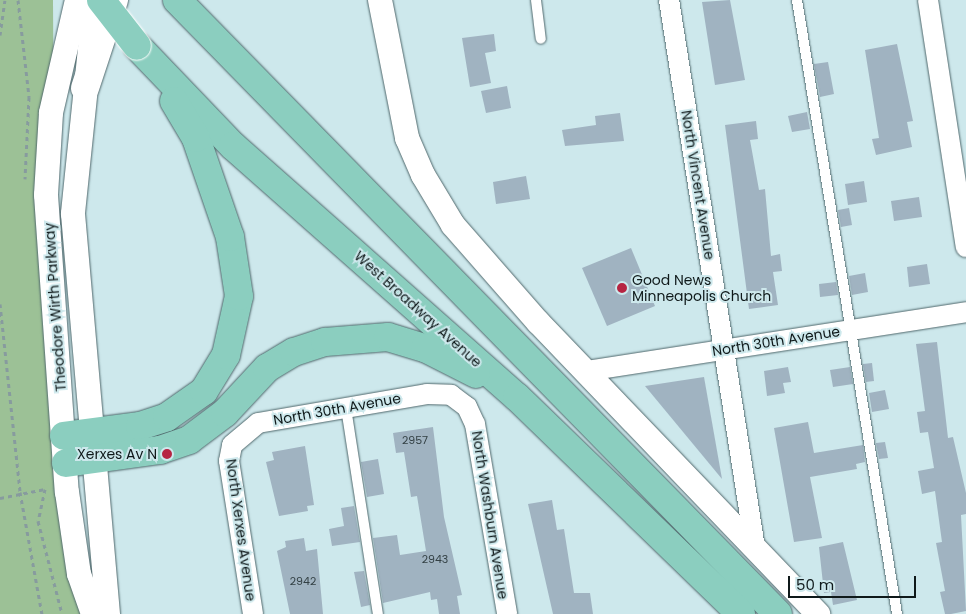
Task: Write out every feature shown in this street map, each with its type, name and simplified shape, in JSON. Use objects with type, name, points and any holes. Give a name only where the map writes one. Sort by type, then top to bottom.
[{"type":"main road","name":"West Broadway Avenue","points":[[101,0],[145,56],[233,146],[517,397],[741,614]]},
{"type":"main road","points":[[84,88],[114,0]]},
{"type":"main road","points":[[179,1],[778,614]]},
{"type":"main road","points":[[64,436],[140,426],[192,401],[219,368],[238,316],[233,258],[217,193],[196,138],[145,56]]},
{"type":"main road","points":[[66,463],[160,450],[189,440],[225,413],[279,360],[306,346],[361,336],[406,341],[517,397]]},
{"type":"street","name":"Theodore Wirth Parkway","points":[[77,0],[60,57],[46,160],[64,436],[74,550],[93,614]]},
{"type":"street","name":"Theodore Wirth Parkway","points":[[95,0],[84,88],[73,214],[94,432],[93,459],[108,614]]},
{"type":"street","points":[[380,0],[407,138],[437,202],[586,371],[818,614]]},
{"type":"street","name":"North Vincent Avenue","points":[[669,0],[755,548]]},
{"type":"street","points":[[928,0],[966,247]]},
{"type":"street","name":"North 30th Avenue","points":[[586,371],[966,312]]},
{"type":"street","name":"North 30th Avenue","points":[[232,445],[258,423],[427,394],[451,395]]},
{"type":"street","name":"North Washburn Avenue","points":[[451,395],[467,407],[475,424],[507,614]]},
{"type":"street","name":"North Xerxes Avenue","points":[[232,445],[229,462],[253,614]]},
{"type":"lane","points":[[536,0],[541,39]]},
{"type":"lane","points":[[798,0],[897,614]]},
{"type":"lane","points":[[346,408],[378,614]]},
{"type":"path","points":[[0,35],[5,0]]},
{"type":"path","points":[[0,304],[20,494],[42,614]]},
{"type":"path","points":[[0,498],[45,489],[38,522],[62,614]]},
{"type":"green space","points":[[0,0],[53,0],[54,164],[83,614],[0,614]]},
{"type":"building","points":[[730,0],[745,80],[715,85],[702,2]]},
{"type":"building","points":[[494,34],[496,51],[485,53],[491,83],[470,87],[462,38]]},
{"type":"building","points":[[897,44],[913,121],[907,122],[912,147],[876,155],[872,139],[879,138],[865,50]]},
{"type":"building","points":[[828,62],[834,94],[820,97],[814,64]]},
{"type":"building","points":[[507,86],[511,108],[486,113],[481,91]]},
{"type":"building","points":[[807,112],[810,129],[792,132],[788,116]]},
{"type":"building","points":[[620,113],[624,141],[565,146],[562,130],[596,125],[595,116]]},
{"type":"building","points":[[756,121],[758,139],[750,140],[759,190],[765,189],[771,256],[780,254],[782,271],[773,272],[778,305],[749,309],[725,125]]},
{"type":"building","points":[[526,176],[530,199],[496,204],[493,182]]},
{"type":"building","points":[[864,181],[867,202],[848,205],[845,184]]},
{"type":"building","points":[[919,197],[922,217],[894,221],[891,201]]},
{"type":"building","points":[[849,208],[852,225],[841,227],[838,210]]},
{"type":"building","name":"Good News Minneapolis Church","points":[[631,248],[655,306],[607,326],[582,268]]},
{"type":"building","points":[[927,264],[930,284],[909,287],[907,267]]},
{"type":"building","points":[[865,273],[868,292],[852,295],[849,276]]},
{"type":"building","points":[[836,282],[838,295],[820,297],[819,284]]},
{"type":"building","points":[[937,342],[948,438],[953,437],[966,493],[966,514],[961,515],[966,611],[951,614],[945,614],[940,592],[945,591],[936,543],[942,542],[935,491],[922,494],[918,471],[934,468],[928,432],[920,433],[917,412],[925,411],[916,344]]},
{"type":"building","points":[[872,363],[874,381],[866,382],[863,364]]},
{"type":"building","points":[[788,367],[791,382],[783,383],[785,393],[767,396],[764,371]]},
{"type":"building","points":[[850,367],[853,384],[833,387],[830,370]]},
{"type":"building","points":[[704,377],[722,479],[645,386]]},
{"type":"building","points":[[885,390],[889,409],[872,412],[869,393]]},
{"type":"building","points":[[808,422],[814,453],[863,445],[865,462],[856,464],[857,469],[810,477],[822,538],[794,542],[774,428]]},
{"type":"building","points":[[433,427],[444,517],[462,595],[457,596],[460,614],[439,614],[437,599],[431,600],[430,592],[383,603],[373,538],[397,535],[400,555],[426,551],[417,496],[411,497],[404,452],[396,453],[393,433]]},
{"type":"building","points":[[885,442],[888,458],[879,459],[876,443]]},
{"type":"building","points":[[305,446],[314,505],[307,506],[308,511],[279,516],[266,462],[274,460],[272,452]]},
{"type":"building","points":[[378,459],[384,494],[367,497],[361,462]]},
{"type":"building","points":[[552,500],[557,530],[564,529],[574,593],[590,593],[593,614],[553,614],[528,504]]},
{"type":"building","points":[[354,506],[360,542],[332,546],[329,529],[344,526],[341,508]]},
{"type":"building","points":[[304,538],[306,551],[317,549],[323,614],[290,614],[277,551],[286,547],[285,541]]},
{"type":"building","points":[[843,542],[857,600],[833,605],[831,592],[824,593],[819,547]]},
{"type":"building","points":[[364,571],[370,605],[361,607],[354,572]]},
{"type":"place","name":"Good News Minneapolis Church","points":[[622,288]]},
{"type":"place","name":"Xerxes Av N","points":[[167,454]]}]
